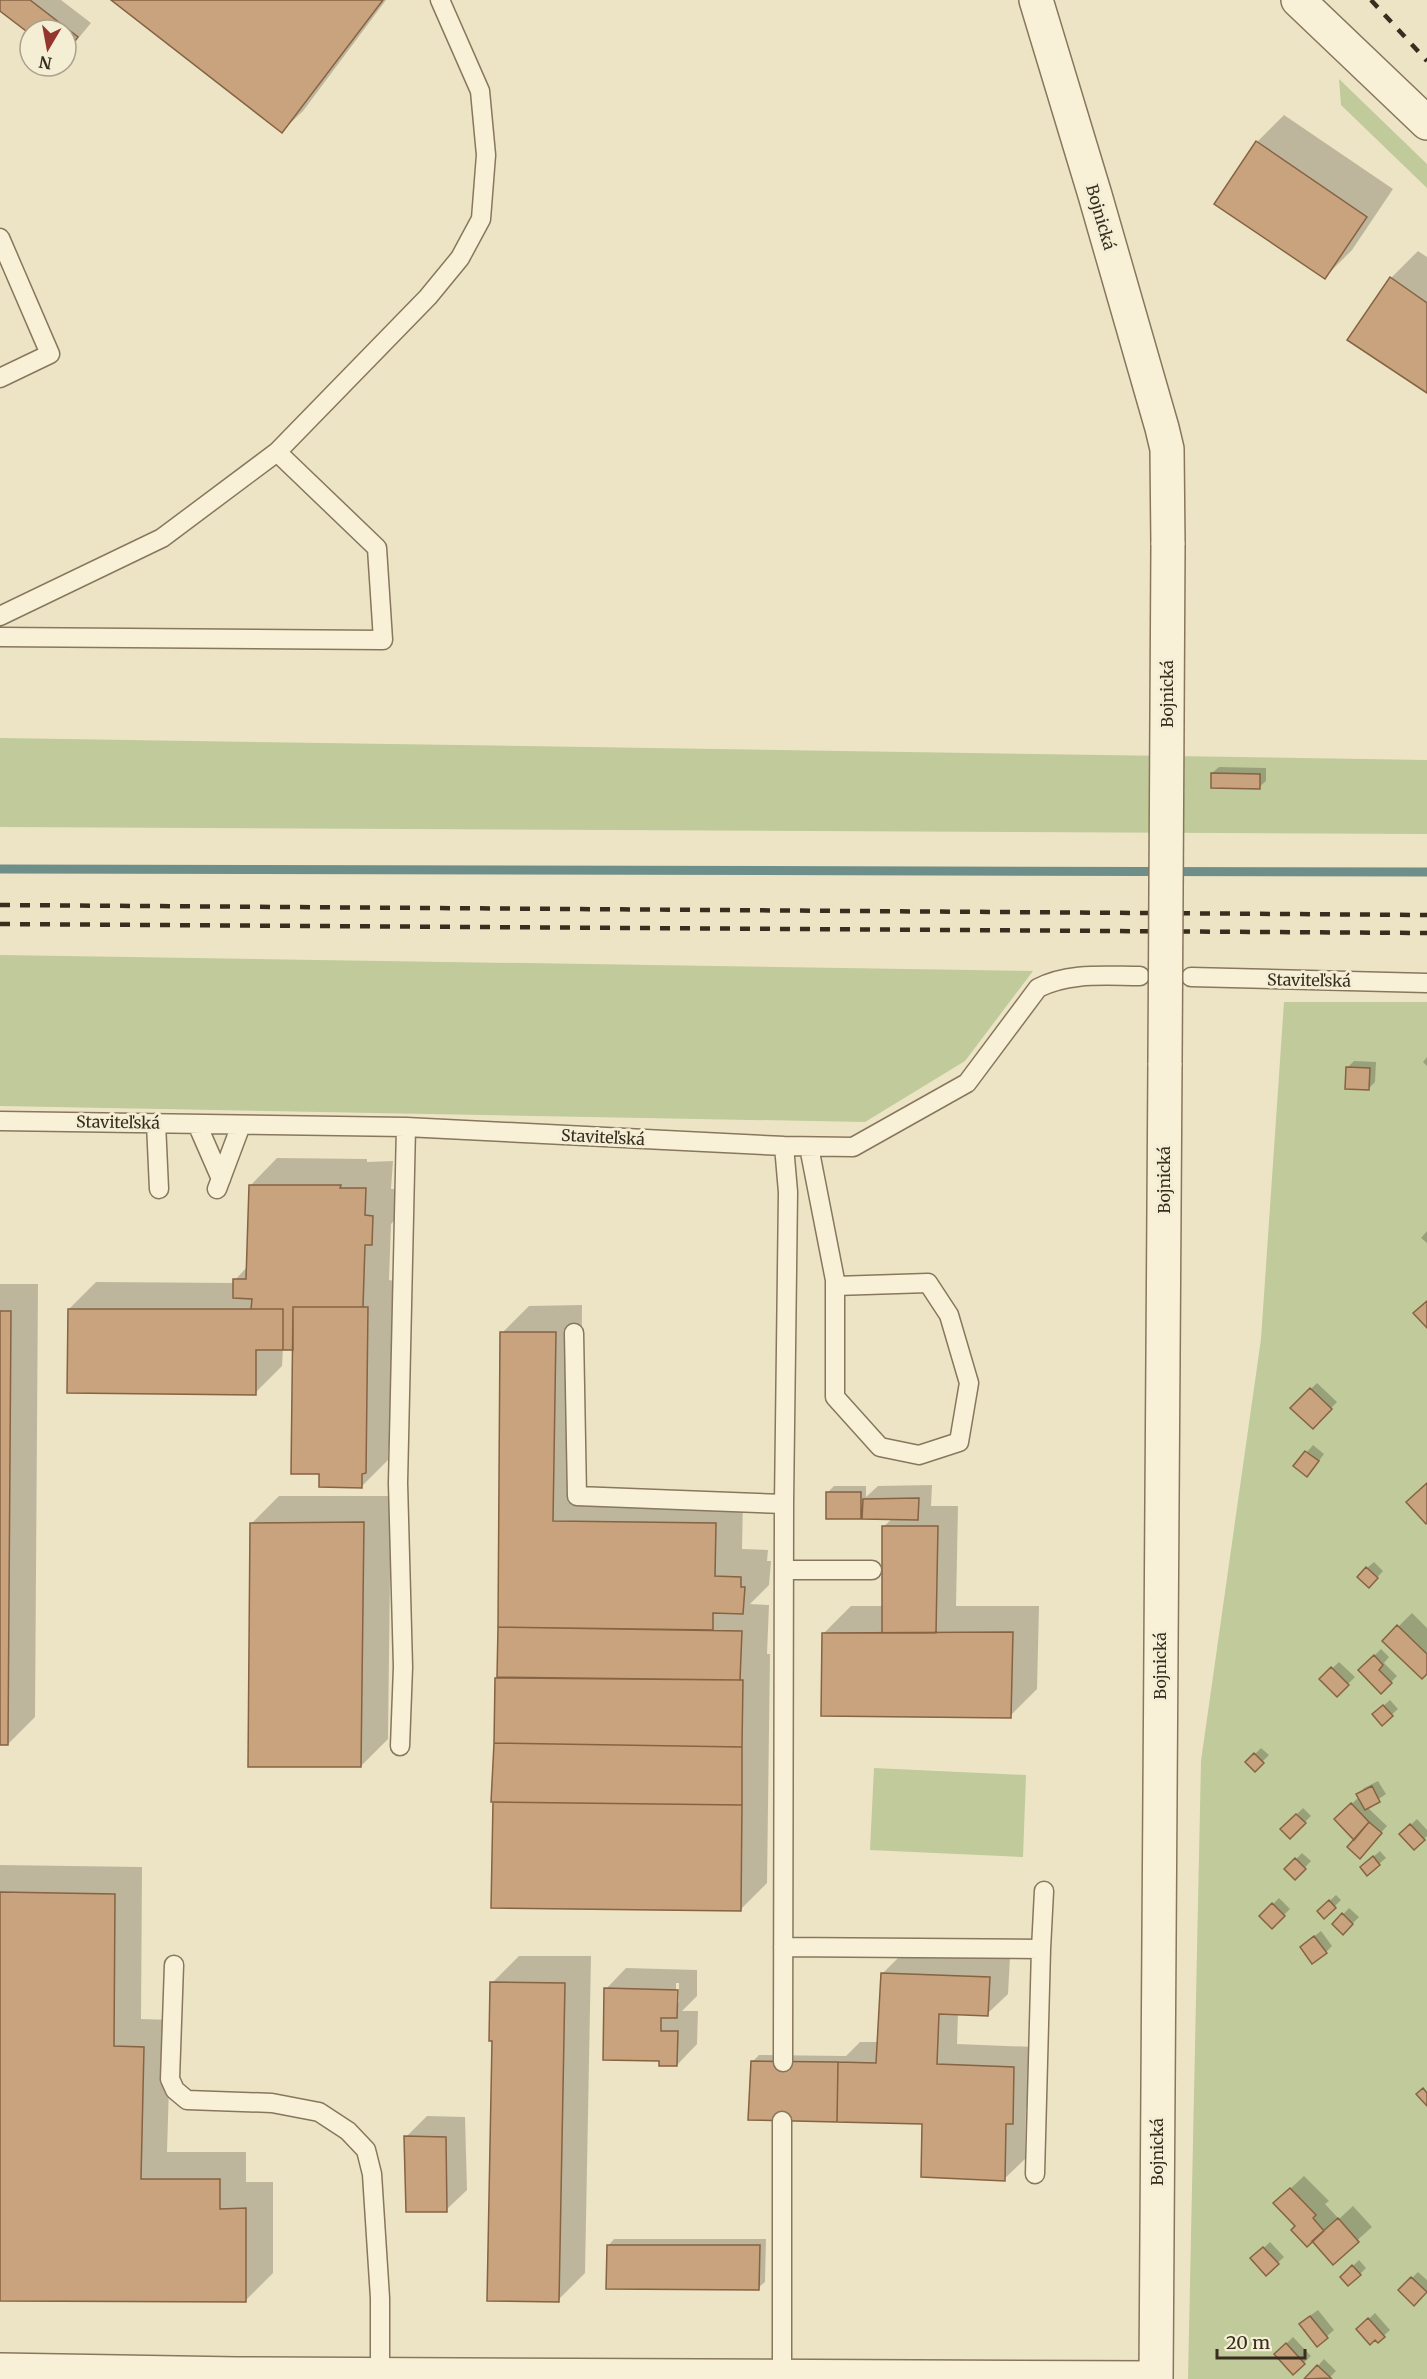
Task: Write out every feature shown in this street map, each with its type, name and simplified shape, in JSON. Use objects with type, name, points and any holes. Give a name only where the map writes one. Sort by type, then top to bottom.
[{"type":"street","name":"Bojnická","points":[[1036,0],[1165,439],[1168,474],[1156,2379]]},
{"type":"street","points":[[1298,0],[1427,123]]},
{"type":"street","points":[[0,2370],[237,2376],[380,2373],[1156,2379]]},
{"type":"lane","points":[[0,616],[162,538],[277,452],[428,297],[460,258],[481,219],[486,155],[480,91],[440,0]]},
{"type":"lane","points":[[0,238],[50,354],[0,378]]},
{"type":"lane","points":[[0,637],[383,640],[377,548],[277,452]]},
{"type":"lane","name":"Staviteľská","points":[[0,1121],[406,1127],[784,1146],[853,1147],[967,1083],[1038,988],[1051,981],[1083,976],[1140,976]]},
{"type":"lane","name":"Staviteľská","points":[[1191,977],[1427,983]]},
{"type":"lane","points":[[156,1123],[159,1189]]},
{"type":"lane","points":[[197,1124],[219,1184],[241,1125]]},
{"type":"lane","points":[[400,1746],[403,1667],[398,1483],[406,1127]]},
{"type":"lane","points":[[783,2062],[784,1504],[788,1192],[784,1146]]},
{"type":"lane","points":[[809,1147],[835,1286],[836,1397],[880,1447],[919,1455],[959,1442],[969,1383],[949,1315],[928,1283],[835,1286]]},
{"type":"lane","points":[[574,1333],[577,1496],[784,1504]]},
{"type":"lane","points":[[784,1570],[872,1570]]},
{"type":"lane","points":[[1035,2174],[1044,1891]]},
{"type":"lane","points":[[783,1947],[1041,1949]]},
{"type":"lane","points":[[174,1965],[170,2079],[175,2090],[187,2100],[272,2103],[319,2112],[348,2131],[366,2150],[372,2174],[380,2298],[380,2373]]},
{"type":"lane","points":[[782,2121],[782,2377]]},
{"type":"green space","points":[[1339,79],[1427,164],[1427,188],[1341,105]]},
{"type":"green space","points":[[0,738],[1427,760],[1427,834],[0,827]]},
{"type":"green space","points":[[0,955],[1033,971],[965,1061],[865,1122],[0,1106]]},
{"type":"green space","points":[[1284,1002],[1427,1002],[1427,2379],[1188,2379],[1201,1761],[1261,1339]]},
{"type":"green space","points":[[874,1768],[1026,1775],[1023,1857],[870,1850]]},
{"type":"building","points":[[0,0],[30,0],[53,18],[18,18],[18,25],[0,11]]},
{"type":"building","points":[[111,0],[383,0],[282,133]]},
{"type":"building","points":[[1256,141],[1367,217],[1325,279],[1214,204]]},
{"type":"building","points":[[1390,277],[1427,303],[1427,393],[1347,340]]},
{"type":"building","points":[[1211,773],[1260,774],[1260,789],[1211,788]]},
{"type":"building","points":[[1346,1067],[1370,1068],[1369,1090],[1345,1089]]},
{"type":"building","points":[[249,1185],[341,1185],[340,1188],[366,1188],[365,1215],[373,1216],[372,1245],[365,1245],[363,1307],[293,1307],[293,1350],[283,1350],[283,1309],[251,1309],[252,1299],[233,1298],[233,1279],[246,1279]]},
{"type":"building","points":[[1427,1301],[1427,1328],[1413,1313]]},
{"type":"building","points":[[293,1307],[368,1307],[366,1473],[362,1474],[362,1488],[319,1487],[319,1474],[291,1474]]},
{"type":"building","points":[[68,1309],[283,1309],[283,1350],[256,1350],[256,1395],[67,1393]]},
{"type":"building","points":[[0,1311],[11,1311],[8,1745],[0,1745]]},
{"type":"building","points":[[500,1332],[556,1332],[553,1521],[716,1523],[715,1576],[741,1577],[741,1587],[745,1587],[743,1614],[713,1613],[713,1630],[498,1627]]},
{"type":"building","points":[[1310,1388],[1332,1409],[1313,1429],[1290,1408]]},
{"type":"building","points":[[1305,1451],[1319,1461],[1307,1477],[1293,1466]]},
{"type":"building","points":[[1427,1483],[1427,1523],[1426,1524],[1406,1502]]},
{"type":"building","points":[[826,1492],[861,1492],[861,1519],[826,1519]]},
{"type":"building","points":[[919,1498],[918,1520],[862,1519],[863,1499]]},
{"type":"building","points":[[364,1522],[361,1767],[248,1767],[250,1523]]},
{"type":"building","points":[[882,1526],[938,1526],[936,1633],[882,1633]]},
{"type":"building","points":[[1366,1567],[1378,1578],[1369,1588],[1357,1577]]},
{"type":"building","points":[[1397,1625],[1427,1654],[1427,1674],[1422,1679],[1382,1641]]},
{"type":"building","points":[[498,1627],[742,1631],[740,1680],[497,1677]]},
{"type":"building","points":[[1013,1632],[1011,1718],[821,1716],[822,1633]]},
{"type":"building","points":[[1374,1655],[1383,1665],[1379,1670],[1392,1683],[1381,1694],[1358,1670]]},
{"type":"building","points":[[1331,1667],[1349,1685],[1337,1697],[1319,1679]]},
{"type":"building","points":[[495,1678],[743,1680],[742,1747],[494,1743]]},
{"type":"building","points":[[1383,1705],[1393,1716],[1382,1726],[1372,1714]]},
{"type":"building","points":[[494,1743],[742,1747],[742,1805],[491,1802]]},
{"type":"building","points":[[1254,1753],[1264,1763],[1255,1772],[1245,1762]]},
{"type":"building","points":[[1372,1786],[1380,1802],[1365,1810],[1356,1794]]},
{"type":"building","points":[[493,1802],[742,1805],[741,1911],[491,1908]]},
{"type":"building","points":[[1351,1803],[1369,1822],[1354,1840],[1334,1819]]},
{"type":"building","points":[[1296,1814],[1306,1823],[1290,1839],[1280,1829]]},
{"type":"building","points":[[1369,1822],[1382,1833],[1360,1859],[1347,1847]]},
{"type":"building","points":[[1410,1824],[1425,1840],[1414,1850],[1399,1834]]},
{"type":"building","points":[[1373,1856],[1380,1865],[1367,1876],[1360,1867]]},
{"type":"building","points":[[1295,1858],[1306,1869],[1295,1880],[1284,1869]]},
{"type":"building","points":[[0,1892],[115,1894],[114,2046],[144,2047],[141,2179],[220,2179],[220,2209],[246,2208],[246,2302],[0,2301]]},
{"type":"building","points":[[1329,1900],[1336,1908],[1324,1919],[1317,1911]]},
{"type":"building","points":[[1272,1903],[1285,1916],[1272,1929],[1259,1916]]},
{"type":"building","points":[[1342,1913],[1353,1924],[1343,1935],[1332,1924]]},
{"type":"building","points":[[1314,1936],[1327,1953],[1312,1964],[1300,1947]]},
{"type":"building","points":[[881,1973],[990,1977],[988,2016],[939,2014],[937,2064],[1014,2067],[1013,2124],[1006,2124],[1005,2181],[921,2177],[922,2124],[837,2122],[838,2062],[876,2063]]},
{"type":"building","points":[[490,1982],[565,1983],[559,2302],[487,2301],[492,2041],[489,2041]]},
{"type":"building","points":[[604,1988],[678,1990],[677,2018],[661,2018],[661,2031],[678,2031],[677,2066],[659,2066],[659,2061],[603,2060]]},
{"type":"building","points":[[751,2061],[838,2062],[837,2122],[748,2120]]},
{"type":"building","points":[[1423,2088],[1427,2093],[1427,2106],[1416,2094]]},
{"type":"building","points":[[404,2136],[446,2137],[447,2212],[406,2212]]},
{"type":"building","points":[[1290,2188],[1316,2215],[1313,2218],[1324,2231],[1307,2247],[1291,2230],[1295,2226],[1273,2203]]},
{"type":"building","points":[[1338,2218],[1359,2242],[1333,2265],[1312,2241]]},
{"type":"building","points":[[607,2245],[760,2245],[759,2290],[606,2289]]},
{"type":"building","points":[[1263,2247],[1279,2264],[1266,2276],[1250,2258]]},
{"type":"building","points":[[1352,2265],[1361,2275],[1348,2286],[1340,2277]]},
{"type":"building","points":[[1411,2277],[1427,2292],[1414,2306],[1398,2290]]},
{"type":"building","points":[[1310,2316],[1328,2338],[1317,2347],[1299,2324]]},
{"type":"building","points":[[1368,2318],[1385,2337],[1378,2343],[1375,2340],[1370,2345],[1356,2329]]},
{"type":"building","points":[[1286,2343],[1305,2364],[1293,2375],[1274,2354]]},
{"type":"building","points":[[1317,2365],[1331,2378],[1304,2379]]},
{"type":"waterway","points":[[0,869],[1427,872]]},
{"type":"railway","points":[[1371,0],[1427,61]]},
{"type":"railway","points":[[0,905],[1427,915]]},
{"type":"railway","points":[[0,924],[1427,933]]}]
